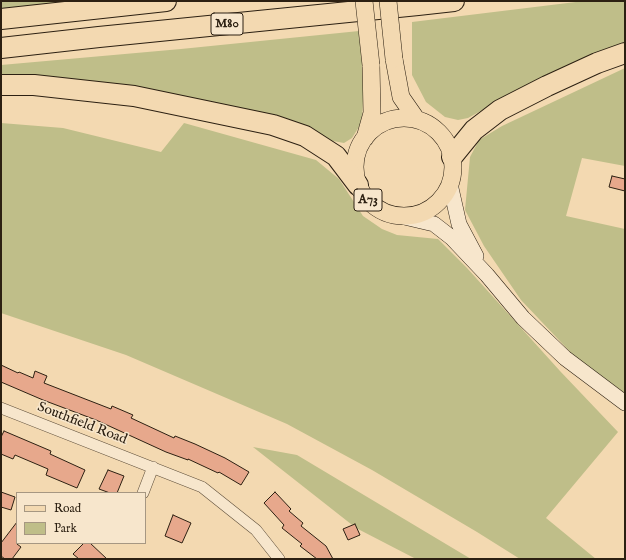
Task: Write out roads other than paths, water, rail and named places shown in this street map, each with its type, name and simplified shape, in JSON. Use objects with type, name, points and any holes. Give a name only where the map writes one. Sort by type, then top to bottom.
[{"type":"highway","points":[[1,19],[166,1]]},
{"type":"highway","name":"M80","points":[[1,48],[418,6],[454,1]]},
{"type":"highway","points":[[452,157],[474,130],[500,110],[597,62],[625,53]]},
{"type":"highway","points":[[1,85],[34,85],[134,96],[273,125],[305,136],[336,156],[358,185]]},
{"type":"main road","name":"A73","points":[[364,1],[371,65],[372,113],[364,138],[357,152],[355,169],[358,185],[365,197],[375,207],[387,213],[400,216],[416,215],[430,208],[442,198],[450,184],[452,157],[447,145],[439,134],[429,125],[417,120],[402,118],[388,121],[375,128],[364,138]]},
{"type":"main road","name":"A73","points":[[388,1],[394,59],[401,97],[417,120]]},
{"type":"main road","points":[[450,184],[459,224],[487,275]]},
{"type":"main road","points":[[400,216],[434,224],[452,238],[487,275],[523,318],[565,358],[625,403]]},
{"type":"street","name":"Southfield Road","points":[[1,408],[202,487],[256,530],[279,559]]},
{"type":"street","points":[[143,492],[153,467]]}]
